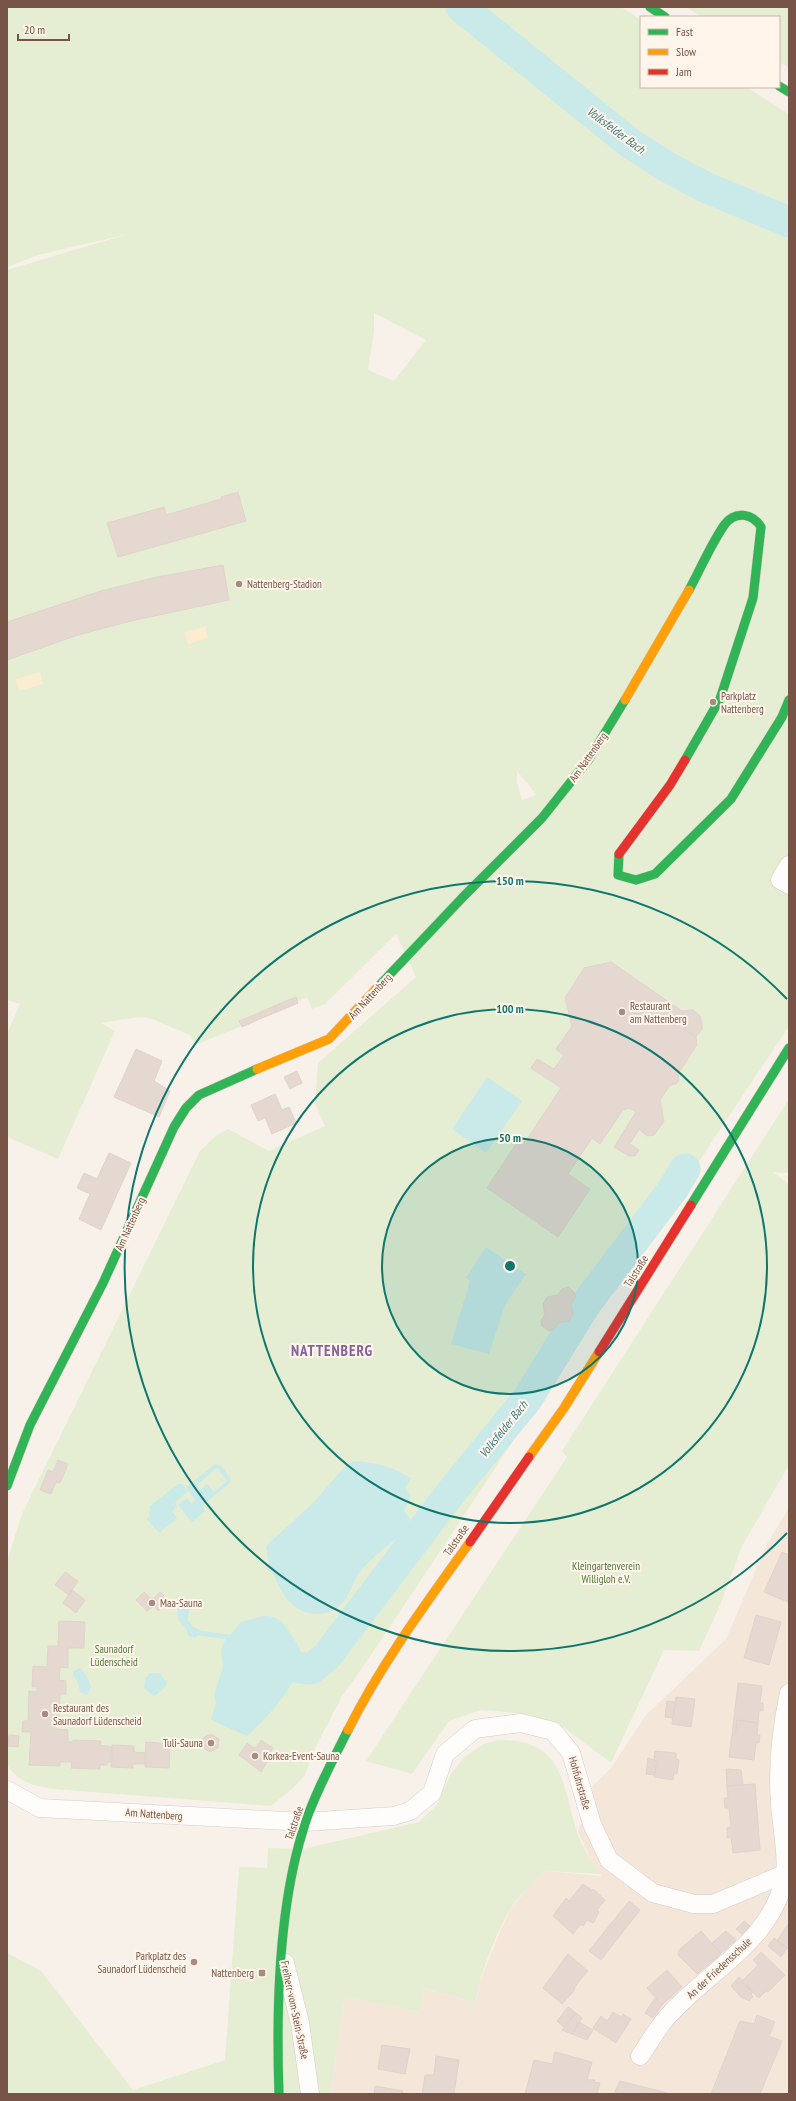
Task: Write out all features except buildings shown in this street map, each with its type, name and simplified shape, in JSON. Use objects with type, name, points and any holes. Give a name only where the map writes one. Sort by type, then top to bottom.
[{"type":"street","points":[[650,7],[664,16]]},
{"type":"street","points":[[780,87],[789,92]]},
{"type":"street","name":"Am Nattenberg","points":[[7,1486],[30,1426],[103,1283],[174,1127],[186,1108],[199,1095],[284,1057],[329,1039],[463,897],[542,818],[589,758],[646,667],[726,522],[737,516],[748,515],[756,518],[761,527],[761,542],[753,598],[720,699],[670,784],[620,852],[617,862],[618,875],[627,879],[642,881],[655,874],[731,799],[782,717],[789,700]]},
{"type":"street","points":[[789,865],[780,880],[789,885]]},
{"type":"street","name":"Talstraße","points":[[279,2094],[277,2038],[282,1950],[295,1856],[305,1822],[358,1710],[427,1602],[564,1408],[789,1048]]},
{"type":"street","points":[[787,1872],[778,1772],[780,1733],[789,1693]]},
{"type":"street","name":"Hohfuhrstraße","points":[[305,1822],[394,1816],[410,1811],[432,1793],[445,1754],[475,1729],[521,1723],[553,1731],[572,1753],[592,1824],[609,1860],[653,1893],[694,1904],[713,1904],[787,1872]]},
{"type":"street","name":"Am Nattenberg","points":[[7,1790],[40,1808],[305,1822]]},
{"type":"street","name":"An der Friedensschule","points":[[640,2056],[669,2015],[726,1965],[761,1927],[773,1908],[787,1872]]},
{"type":"street","name":"Freiherr-vom-Stein-Straße","points":[[282,1950],[300,2024],[310,2094]]},
{"type":"shaded area","points":[[789,1508],[789,2094],[330,2094],[345,1997],[420,2012],[422,1988],[476,2003],[480,1982],[499,1934],[509,1912],[528,1887],[546,1871],[602,1876],[590,1858],[578,1832],[593,1786],[611,1768],[646,1715],[726,1639],[767,1544]]},
{"type":"green space","name":"Saunadorf Lüdenscheid","points":[[7,7],[621,7],[640,19],[640,88],[748,88],[789,114],[789,1026],[341,1698],[315,1748],[305,1775],[292,1789],[271,1806],[53,1789],[27,1783],[17,1776],[7,1765],[7,1561],[22,1514],[200,1151],[217,1135],[228,1129],[269,1151],[325,1126],[315,1103],[318,1063],[416,977],[396,934],[325,1004],[312,1009],[307,997],[298,1001],[298,1003],[195,1045],[190,1035],[150,1018],[138,1017],[101,1023],[115,1031],[58,1159],[7,1137],[7,1034],[20,1004],[7,1000],[7,270],[128,234],[38,255],[7,267]],"holes":[[[374,313],[426,340],[394,381],[368,370],[374,332]],[[517,771],[536,794],[536,795],[522,800],[517,782]],[[611,962],[682,1011],[693,1010],[700,1016],[697,1046],[678,1074],[679,1080],[676,1084],[670,1085],[660,1100],[647,1136],[639,1129],[630,1144],[634,1156],[629,1156],[614,1147],[636,1112],[629,1108],[623,1110],[592,1138],[568,1174],[590,1189],[558,1237],[487,1188],[518,1141],[523,1145],[561,1088],[531,1068],[554,1069],[564,1055],[572,1026],[565,998],[584,968]]]},
{"type":"green space","points":[[686,7],[789,7],[789,68],[780,63],[780,16],[700,16]]},
{"type":"green space","name":"Kleingartenverein Willigloh e.V.","points":[[789,1099],[789,1173],[773,1172],[789,1184],[789,1465],[742,1546],[721,1603],[699,1651],[664,1650],[611,1763],[558,1723],[526,1714],[481,1710],[449,1721],[412,1774],[366,1761],[567,1457],[562,1451]]},
{"type":"green space","points":[[498,1740],[521,1742],[539,1748],[551,1759],[559,1772],[565,1787],[580,1840],[603,1877],[600,1874],[546,1871],[531,1885],[521,1895],[504,1921],[488,1956],[477,1993],[476,2003],[423,1988],[420,2012],[345,1997],[330,2094],[7,2094],[7,1953],[41,1971],[133,2090],[225,2060],[239,1867],[267,1868],[268,1848],[303,1849],[419,1822],[437,1805],[451,1774],[464,1757],[484,1744]]},
{"type":"sand","points":[[205,626],[208,638],[188,644],[185,633]]},
{"type":"sand","points":[[40,672],[43,684],[19,691],[16,679]]},
{"type":"water","points":[[487,1077],[522,1101],[486,1153],[452,1129]]},
{"type":"water","points":[[486,1247],[526,1274],[505,1305],[489,1354],[451,1344],[470,1281],[466,1278]]},
{"type":"water","points":[[353,1461],[383,1466],[411,1478],[405,1488],[411,1495],[404,1511],[410,1519],[408,1525],[409,1528],[363,1568],[357,1576],[349,1594],[337,1608],[324,1613],[308,1613],[300,1610],[288,1601],[273,1573],[270,1571],[266,1546],[313,1503],[347,1464]]},
{"type":"water","points":[[215,1464],[221,1465],[231,1479],[230,1483],[204,1504],[204,1512],[192,1522],[178,1505],[187,1498],[192,1504],[195,1500],[186,1487]],"holes":[[[217,1468],[227,1481],[214,1492],[207,1484],[200,1490],[197,1485]]]},
{"type":"water","points":[[178,1484],[182,1484],[188,1491],[175,1503],[177,1506],[172,1511],[177,1518],[159,1533],[146,1518],[149,1517],[150,1506]]},
{"type":"water","points":[[183,1600],[189,1600],[190,1602],[188,1620],[192,1626],[200,1630],[196,1638],[188,1636],[186,1628],[179,1621],[177,1608]]},
{"type":"water","points":[[264,1616],[276,1618],[282,1622],[300,1648],[300,1665],[290,1687],[282,1698],[247,1736],[211,1719],[216,1703],[214,1695],[223,1667],[221,1652],[223,1643],[241,1622]]},
{"type":"water","points":[[81,1668],[91,1687],[87,1695],[80,1692],[78,1682],[73,1675],[73,1671]]},
{"type":"water","points":[[150,1673],[160,1673],[167,1683],[164,1689],[154,1696],[144,1688],[145,1678]]},
{"type":"waterway","name":"Volksfelder Bach","points":[[461,7],[631,144],[669,168],[707,188],[789,222]]},
{"type":"waterway","points":[[754,208],[785,206]]},
{"type":"waterway","name":"Volksfelder Bach","points":[[300,1668],[311,1669],[327,1656],[449,1495],[528,1398],[585,1305],[673,1189],[685,1169]]},
{"type":"waterway","points":[[199,1633],[228,1637]]},
{"type":"traffic: fast","points":[[650,7],[664,16]]},
{"type":"traffic: fast","points":[[780,87],[789,92]]},
{"type":"traffic: fast","points":[[685,760],[720,699],[753,598],[761,527],[754,519],[744,515],[739,515],[729,520],[725,524],[715,539],[689,590]]},
{"type":"traffic: fast","points":[[376,989],[463,897],[542,818],[589,759],[625,700]]},
{"type":"traffic: fast","points":[[619,854],[618,875],[636,880],[655,874],[731,799],[782,717],[789,700]]},
{"type":"traffic: fast","points":[[691,1205],[789,1048]]},
{"type":"traffic: fast","points":[[7,1486],[30,1425],[103,1283],[174,1127],[186,1108],[199,1095],[257,1069]]},
{"type":"traffic: fast","points":[[279,2094],[279,1993],[284,1923],[289,1888],[296,1855],[309,1812],[348,1730]]},
{"type":"traffic: slow","points":[[625,700],[689,590]]},
{"type":"traffic: slow","points":[[257,1069],[329,1039],[376,989]]},
{"type":"traffic: slow","points":[[529,1457],[564,1408],[599,1352]]},
{"type":"traffic: slow","points":[[348,1730],[390,1657],[421,1610],[470,1542]]},
{"type":"traffic: jam","points":[[619,854],[670,785],[685,760]]},
{"type":"traffic: jam","points":[[599,1352],[691,1205]]},
{"type":"traffic: jam","points":[[470,1542],[529,1457]]},
{"type":"place","name":"Nattenberg-Stadion","points":[[239,584]]},
{"type":"place","name":"Parkplatz Nattenberg","points":[[713,702]]},
{"type":"place","name":"Restaurant am Nattenberg","points":[[622,1012]]},
{"type":"place","name":"Maa-Sauna","points":[[152,1603]]},
{"type":"place","name":"Restaurant des Saunadorf Lüdenscheid","points":[[45,1714]]},
{"type":"place","name":"Tuli-Sauna","points":[[211,1743]]},
{"type":"place","name":"Korkea-Event-Sauna","points":[[255,1756]]},
{"type":"place","name":"Parkplatz des Saunadorf Lüdenscheid","points":[[194,1962]]},
{"type":"place","name":"Nattenberg","points":[[262,1973]]},
{"type":"district","name":"NATTENBERG","points":[[332,1350]]}]
